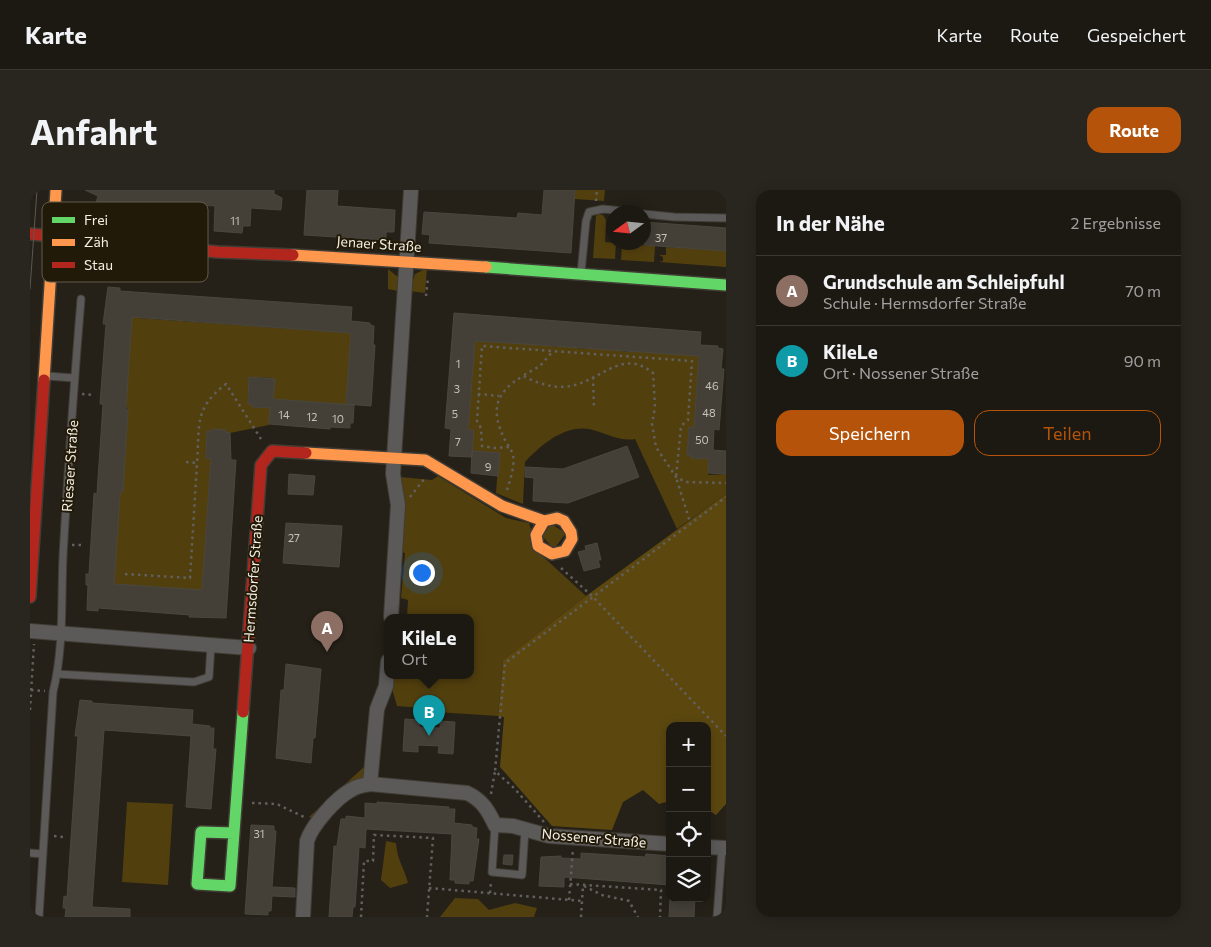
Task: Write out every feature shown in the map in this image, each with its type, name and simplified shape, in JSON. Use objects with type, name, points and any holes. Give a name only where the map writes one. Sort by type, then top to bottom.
[{"type":"street","points":[[391,614],[398,505],[393,474],[411,190]]},
{"type":"street","name":"Jenaer Straße","points":[[208,251],[406,260],[726,285]]},
{"type":"street","points":[[30,597],[51,282]]},
{"type":"street","points":[[272,451],[425,460],[502,506],[544,521],[557,518],[564,521],[572,532],[572,539],[565,550],[552,554],[542,550],[536,540],[537,530],[544,521]]},
{"type":"street","name":"Hermsdorfer Straße","points":[[234,833],[201,832],[198,884],[230,886],[248,648],[261,465],[266,456],[272,451]]},
{"type":"street","points":[[30,631],[248,648]]},
{"type":"street","points":[[370,784],[377,709],[386,686],[387,679]]},
{"type":"street","points":[[303,917],[307,841],[315,824],[350,790],[370,784],[467,793],[478,798],[488,809],[495,824]]},
{"type":"street","name":"Nossener Straße","points":[[495,824],[513,826],[549,836],[666,844]]},
{"type":"street","points":[[711,847],[724,848]]},
{"type":"lane","points":[[581,274],[586,220],[589,212],[606,209]]},
{"type":"lane","points":[[651,215],[726,218]]},
{"type":"lane","name":"Riesaer Straße","points":[[39,917],[53,692],[57,674],[60,632],[74,378],[81,299]]},
{"type":"lane","points":[[44,376],[74,378]]},
{"type":"lane","points":[[57,674],[194,682],[209,677],[212,645]]},
{"type":"lane","points":[[495,824],[492,872],[522,875],[525,830]]},
{"type":"lane","points":[[717,917],[724,848]]},
{"type":"lane","points":[[30,853],[43,854]]},
{"type":"path","points":[[508,447],[494,448],[482,446],[481,428],[477,421],[482,346],[692,361],[688,420],[681,426],[676,476]]},
{"type":"path","points":[[502,506],[512,473],[513,455],[497,421],[500,396],[509,384],[540,366],[553,351]]},
{"type":"path","points":[[635,357],[635,363]]},
{"type":"path","points":[[523,376],[546,386],[575,385],[628,362],[643,364],[653,373],[655,407],[652,424],[656,447],[676,476],[690,522]]},
{"type":"path","points":[[593,377],[594,410]]},
{"type":"path","points":[[125,574],[190,578],[201,412],[213,394],[226,384],[255,433],[272,451]]},
{"type":"path","points":[[478,394],[500,396]]},
{"type":"path","points":[[186,462],[197,463]]},
{"type":"path","points":[[676,476],[686,482],[726,483]]},
{"type":"path","points":[[405,503],[426,477]]},
{"type":"path","points":[[488,809],[495,771],[505,663],[690,522],[726,497]]},
{"type":"path","points":[[552,554],[559,567],[592,596],[726,736]]},
{"type":"path","points":[[495,771],[546,823],[549,836]]},
{"type":"path","points":[[245,803],[277,804],[315,824]]},
{"type":"path","points":[[360,917],[364,861],[373,861],[374,835],[433,838],[427,917]]},
{"type":"path","points":[[569,900],[574,838]]},
{"type":"path","points":[[570,884],[662,890],[660,917]]},
{"type":"path","points":[[581,917],[583,885]]},
{"type":"path","points":[[583,885],[591,891],[629,901],[638,917]]},
{"type":"path","points":[[429,888],[582,901]]},
{"type":"shaded area","points":[[575,190],[605,190],[604,201],[575,199]]},
{"type":"shaded area","points":[[598,214],[603,215],[606,220],[606,250],[616,250],[615,259],[593,258],[596,216]]},
{"type":"shaded area","points":[[651,246],[655,246],[654,262],[621,260],[622,250],[651,250]]},
{"type":"shaded area","points":[[666,247],[726,251],[726,267],[659,262],[663,261],[663,257],[659,255],[666,255]]},
{"type":"shaded area","points":[[427,268],[425,293],[410,291],[415,274]]},
{"type":"shaded area","points":[[388,269],[398,277],[398,291],[388,289]]},
{"type":"shaded area","points":[[130,315],[137,315],[137,318],[351,333],[346,405],[271,399],[272,378],[250,377],[248,404],[252,404],[252,407],[265,408],[271,406],[269,425],[230,433],[212,429],[212,431],[207,431],[206,458],[211,459],[202,593],[111,584],[120,495],[123,490],[128,411],[126,406]]},
{"type":"shaded area","points":[[475,338],[476,341],[482,342],[483,339],[509,343],[509,341],[550,343],[550,346],[562,347],[563,344],[576,345],[576,348],[589,349],[590,346],[628,352],[628,349],[649,353],[650,350],[672,354],[699,354],[694,428],[689,428],[687,454],[691,455],[691,458],[704,459],[709,456],[708,475],[726,474],[726,494],[677,529],[635,439],[623,439],[589,429],[571,430],[562,433],[538,449],[525,462],[523,504],[496,493],[499,453],[472,451],[468,430]]},
{"type":"shaded area","points":[[438,476],[506,518],[529,523],[538,552],[586,596],[503,660],[498,716],[421,711],[421,708],[397,706],[392,689],[393,679],[474,679],[474,614],[407,614],[408,600],[401,598],[405,553],[401,552],[400,477],[432,480]]},
{"type":"shaded area","points":[[726,494],[726,804],[716,815],[711,812],[711,722],[666,722],[666,802],[659,804],[643,790],[623,802],[612,830],[552,826],[500,767],[504,717],[498,716],[503,660],[586,596]]},
{"type":"shaded area","points":[[551,524],[566,533],[554,549],[542,536]]},
{"type":"shaded area","points":[[365,766],[365,780],[314,819],[309,817]]},
{"type":"shaded area","points":[[127,802],[173,804],[168,885],[122,882]]},
{"type":"shaded area","points":[[386,841],[396,843],[408,883],[390,888],[381,880]]},
{"type":"shaded area","points":[[455,898],[478,899],[489,910],[515,903],[537,908],[534,917],[440,917]]},
{"type":"building","points":[[85,190],[274,190],[274,194],[282,198],[281,210],[251,208],[250,226],[243,226],[242,233],[214,231],[215,206],[208,206],[208,202],[96,202],[98,196]]},
{"type":"building","points":[[307,190],[338,190],[337,206],[395,210],[394,232],[386,232],[386,240],[304,235]]},
{"type":"building","points":[[544,190],[575,190],[571,253],[429,243],[430,235],[422,234],[424,212],[517,218],[518,213],[542,215]]},
{"type":"building","points":[[651,223],[726,228],[726,251],[651,246]]},
{"type":"building","points":[[108,287],[120,288],[120,291],[352,307],[351,321],[370,323],[370,325],[374,326],[373,345],[375,345],[371,406],[346,404],[351,333],[132,317],[123,491],[121,491],[120,495],[114,584],[202,590],[211,459],[206,458],[207,431],[212,431],[212,429],[226,430],[225,432],[230,433],[231,460],[236,460],[226,618],[189,617],[190,615],[98,608],[98,611],[87,610],[88,585],[86,585],[86,574],[89,574],[94,493],[97,494],[103,404],[100,404],[106,324],[103,324]]},
{"type":"building","points":[[454,313],[701,332],[700,345],[718,346],[718,348],[723,349],[721,369],[724,369],[719,430],[714,429],[713,450],[726,451],[726,474],[708,473],[709,459],[691,458],[691,455],[687,455],[689,427],[694,428],[699,356],[509,343],[475,341],[468,430],[474,430],[472,457],[449,456],[451,429],[445,428]]},
{"type":"building","points":[[249,377],[275,379],[273,399],[354,405],[353,423],[350,423],[350,428],[330,427],[330,429],[269,424],[270,408],[252,407],[252,404],[248,404]]},
{"type":"building","points":[[627,446],[639,477],[568,503],[533,501],[534,478],[525,477],[525,467],[563,469]]},
{"type":"building","points":[[472,451],[500,453],[498,476],[471,473]]},
{"type":"building","points":[[289,474],[315,476],[313,495],[288,494]]},
{"type":"building","points":[[286,523],[342,526],[339,567],[283,563]]},
{"type":"building","points":[[597,543],[601,560],[598,560],[600,567],[584,571],[578,552],[586,550],[585,546]]},
{"type":"building","points":[[286,664],[321,669],[311,763],[276,758],[281,690],[284,690]]},
{"type":"building","points":[[80,700],[92,701],[92,703],[193,710],[192,724],[214,728],[213,749],[216,749],[211,809],[186,807],[191,736],[104,730],[92,907],[130,909],[130,917],[65,917],[66,908],[63,908],[64,896],[67,897],[78,736],[75,736]]},
{"type":"building","points":[[405,719],[420,720],[419,727],[440,728],[440,721],[455,722],[453,754],[438,753],[439,746],[418,745],[418,752],[403,751]]},
{"type":"building","points":[[377,802],[455,809],[454,823],[472,825],[472,827],[477,828],[476,839],[479,839],[473,881],[469,881],[469,884],[455,883],[455,880],[450,880],[452,834],[366,829],[365,848],[359,847],[355,907],[353,907],[352,917],[329,917],[334,846],[337,846],[341,819],[346,819],[346,816],[365,818],[365,803],[377,804]]},
{"type":"building","points":[[251,825],[274,826],[274,831],[276,831],[272,887],[295,888],[295,897],[272,896],[271,911],[268,911],[268,915],[245,914]]},
{"type":"building","points":[[581,853],[645,857],[646,854],[666,856],[666,885],[564,877],[564,887],[539,886],[541,857],[561,856],[561,858],[581,859]]},
{"type":"building","points":[[504,855],[513,855],[512,865],[503,864]]},
{"type":"building","points":[[670,902],[695,902],[694,917],[669,917]]},
{"type":"tram line","points":[[30,289],[37,190]]},
{"type":"traffic: fast","points":[[486,267],[726,285]]},
{"type":"traffic: fast","points":[[234,833],[201,832],[197,884],[230,886],[243,712]]},
{"type":"traffic: slow","points":[[55,202],[56,190]]},
{"type":"traffic: slow","points":[[293,255],[486,267]]},
{"type":"traffic: slow","points":[[44,380],[50,282]]},
{"type":"traffic: slow","points":[[306,453],[425,460],[502,506],[544,521],[557,518],[564,521],[571,532],[572,539],[565,551],[552,554],[538,546],[536,535],[544,521]]},
{"type":"traffic: jam","points":[[30,234],[42,235]]},
{"type":"traffic: jam","points":[[208,251],[293,255]]},
{"type":"traffic: jam","points":[[30,597],[44,380]]},
{"type":"traffic: jam","points":[[243,712],[261,465],[272,451],[306,453]]},
{"type":"place","name":"Grundschule am Schleipfuhl","points":[[327,652]]},
{"type":"place","name":"KileLe","points":[[429,736]]}]
